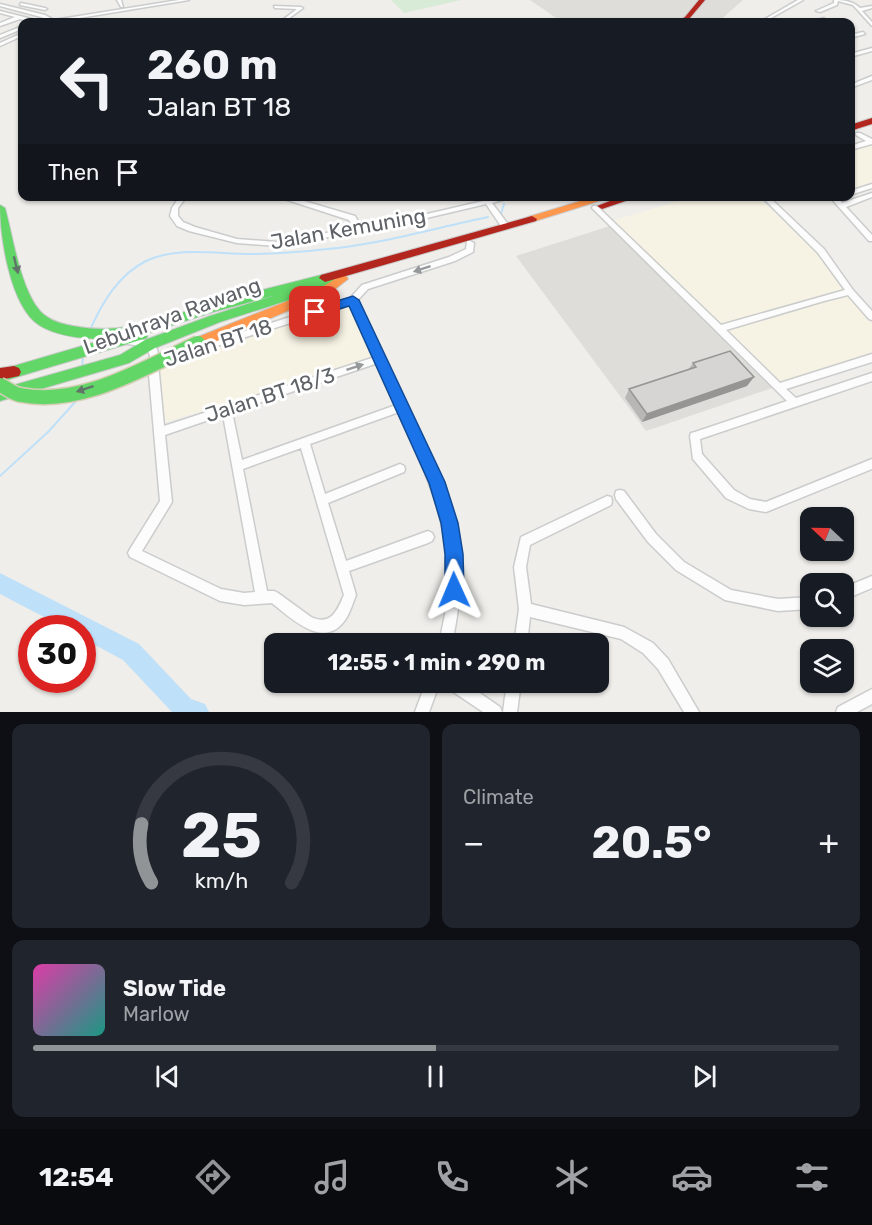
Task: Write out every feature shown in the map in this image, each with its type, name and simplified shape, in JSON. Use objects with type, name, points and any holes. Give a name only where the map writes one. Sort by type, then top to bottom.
[{"type":"main road","points":[[687,18],[702,0]]},
{"type":"main road","points":[[855,137],[872,121]]},
{"type":"main road","points":[[855,138],[872,129]]},
{"type":"main road","name":"Lebuhraya Rawang","points":[[5,374],[70,357],[267,295],[593,201]]},
{"type":"main road","name":"Lebuhraya Rawang","points":[[0,395],[124,359],[150,344],[215,319],[337,281],[618,201]]},
{"type":"main road","points":[[0,208],[26,300],[37,317],[70,332],[105,336],[134,332],[235,301],[267,295]]},
{"type":"main road","points":[[0,385],[16,395],[32,398],[47,399],[65,395],[94,386],[326,290],[337,281]]},
{"type":"street","points":[[2,0],[45,9]]},
{"type":"street","points":[[9,8],[29,0]]},
{"type":"street","points":[[84,0],[99,0]]},
{"type":"street","points":[[119,0],[122,6]]},
{"type":"street","points":[[73,18],[161,2],[188,0]]},
{"type":"street","points":[[769,18],[801,0]]},
{"type":"street","points":[[818,11],[836,4],[836,0],[853,2],[871,23]]},
{"type":"street","points":[[0,5],[46,18]]},
{"type":"street","points":[[275,6],[301,9],[285,18]]},
{"type":"street","points":[[859,10],[872,7]]},
{"type":"street","points":[[0,12],[20,17]]},
{"type":"street","points":[[0,25],[20,17]]},
{"type":"street","points":[[0,37],[18,29]]},
{"type":"street","points":[[855,35],[863,33]]},
{"type":"street","points":[[0,45],[18,37]]},
{"type":"street","points":[[855,54],[872,49]]},
{"type":"street","points":[[855,85],[872,78]]},
{"type":"street","points":[[855,140],[872,141]]},
{"type":"street","points":[[855,140],[872,141]]},
{"type":"street","points":[[855,191],[872,186]]},
{"type":"street","points":[[841,206],[872,195]]},
{"type":"street","name":"Jalan Kemuning","points":[[181,201],[174,216],[180,224],[237,241],[277,244],[359,230],[482,201]]},
{"type":"street","points":[[295,201],[352,218],[359,230]]},
{"type":"street","points":[[487,201],[506,227]]},
{"type":"street","points":[[769,201],[821,251],[850,292],[872,317]]},
{"type":"street","points":[[836,201],[872,239]]},
{"type":"street","points":[[595,208],[794,402]]},
{"type":"street","points":[[447,633],[454,590],[454,554],[450,523],[437,482],[353,300],[365,287],[452,259],[470,250],[470,243]]},
{"type":"street","points":[[720,329],[850,292]]},
{"type":"street","name":"Jalan BT 18","points":[[153,363],[353,300]]},
{"type":"street","points":[[122,341],[150,344],[154,356],[166,502],[134,554],[220,595],[244,599],[274,597],[305,622],[315,627],[331,625],[344,613],[350,595],[304,442]]},
{"type":"street","points":[[779,387],[872,358]]},
{"type":"street","points":[[124,359],[153,363]]},
{"type":"street","name":"Jalan BT 18/3","points":[[160,432],[380,359]]},
{"type":"street","points":[[872,377],[695,436],[697,456],[729,494],[749,504],[766,507],[872,464]]},
{"type":"street","points":[[237,466],[402,407]]},
{"type":"street","points":[[227,410],[262,596]]},
{"type":"street","points":[[322,500],[400,469]]},
{"type":"street","points":[[621,495],[651,538],[680,566],[729,596],[778,605],[800,604]]},
{"type":"street","points":[[522,633],[525,609],[520,567],[525,541],[608,501]]},
{"type":"street","points":[[342,568],[428,537]]},
{"type":"street","points":[[854,589],[872,582]]},
{"type":"street","points":[[525,609],[624,633],[648,648],[663,664],[692,712]]},
{"type":"street","points":[[422,712],[429,693]]},
{"type":"street","points":[[467,693],[495,712]]},
{"type":"street","points":[[510,712],[513,693]]},
{"type":"street","points":[[843,712],[872,696]]},
{"type":"shaded area","points":[[530,0],[743,0],[723,18],[556,18]]},
{"type":"shaded area","points":[[872,143],[872,184],[855,189],[855,148]]},
{"type":"shaded area","points":[[679,201],[762,201],[816,252],[849,297],[872,323],[872,352],[780,383],[612,221]]},
{"type":"shaded area","points":[[610,226],[775,387],[646,431],[516,256]]},
{"type":"shaded area","points":[[351,304],[376,357],[163,423],[157,369],[312,312]]},
{"type":"green space","points":[[391,0],[461,0],[404,13]]},
{"type":"building","points":[[730,351],[754,377],[647,414],[629,389],[696,367],[693,363]]},
{"type":"waterway","points":[[501,214],[504,204]]},
{"type":"waterway","points":[[90,330],[106,300],[119,282],[136,267],[158,256],[184,252],[250,254],[348,247],[488,217]]},
{"type":"waterway","points":[[82,368],[83,356]]},
{"type":"waterway","points":[[0,476],[48,432],[77,400]]},
{"type":"waterway","points":[[0,583],[131,652],[184,708],[197,712]]},
{"type":"traffic: fast","points":[[0,208],[14,264],[30,306],[43,321],[77,332],[102,334],[133,332],[210,308],[325,278]]},
{"type":"traffic: fast","points":[[0,395],[124,359],[150,344],[215,319],[332,282]]},
{"type":"traffic: fast","points":[[0,376],[142,334]]},
{"type":"traffic: fast","points":[[0,385],[21,395],[42,397],[65,395],[111,382],[198,343]]},
{"type":"traffic: slow","points":[[532,219],[593,201]]},
{"type":"traffic: slow","points":[[198,343],[326,290],[342,279]]},
{"type":"traffic: jam","points":[[687,18],[702,0]]},
{"type":"traffic: jam","points":[[855,126],[872,121]]},
{"type":"traffic: jam","points":[[602,206],[618,201]]},
{"type":"traffic: jam","points":[[325,278],[532,219]]},
{"type":"traffic: jam","points":[[0,374],[14,372]]},
{"type":"route","points":[[315,312],[353,300],[437,482],[450,523],[454,554],[454,590]]}]
